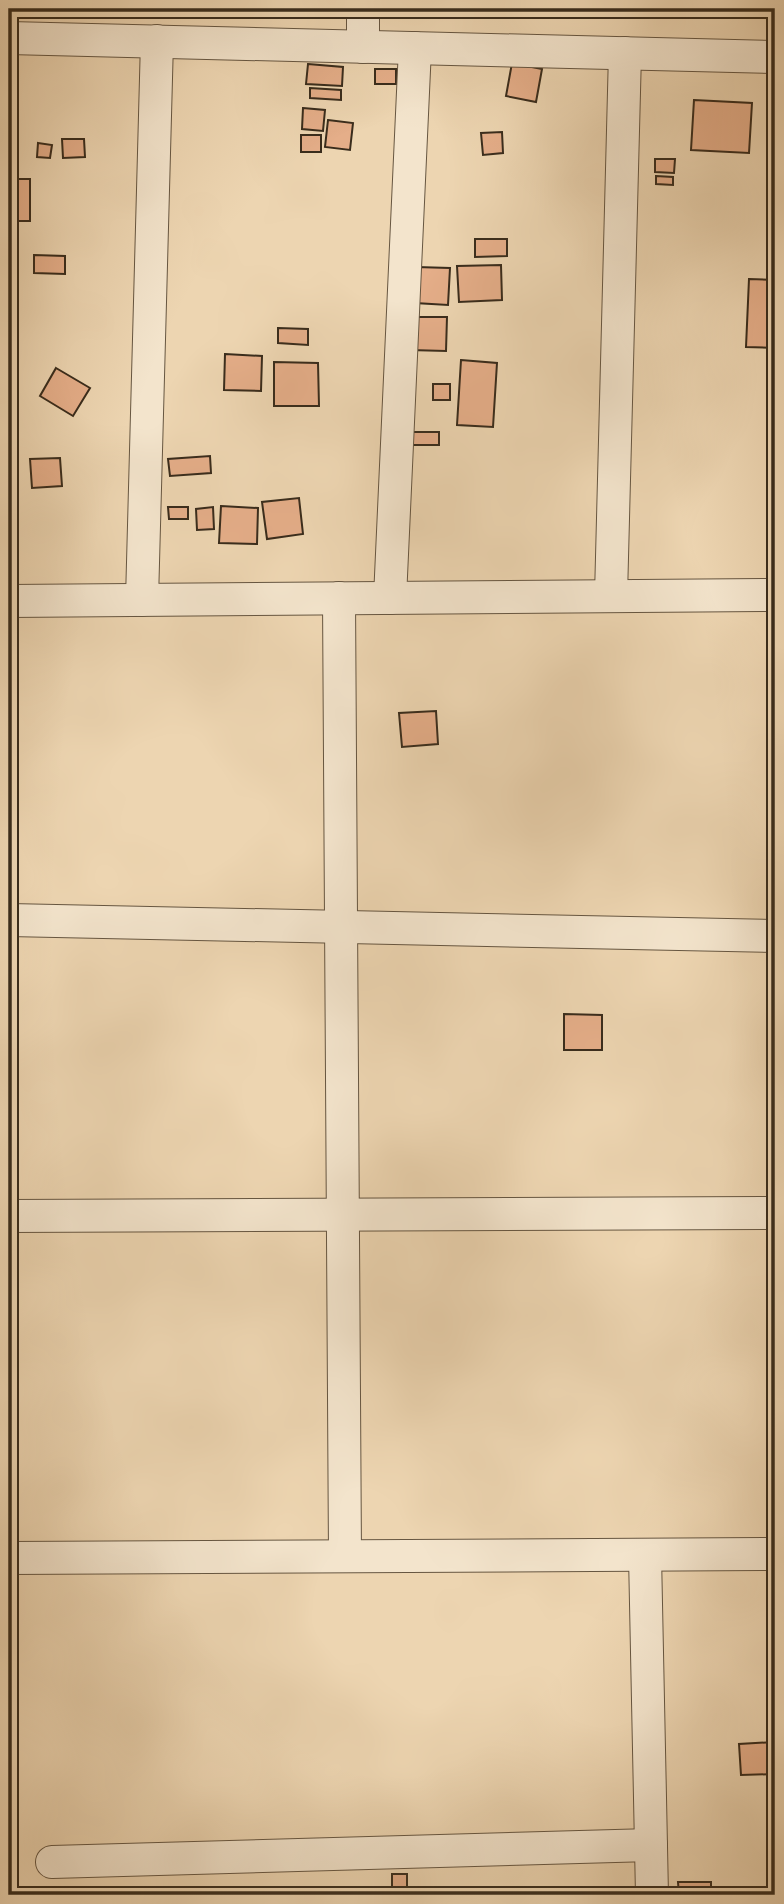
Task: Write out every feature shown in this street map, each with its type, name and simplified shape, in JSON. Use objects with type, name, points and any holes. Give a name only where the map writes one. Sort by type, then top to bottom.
[{"type":"street","points":[[363,9],[363,47]]},
{"type":"street","points":[[9,38],[775,57]]},
{"type":"street","points":[[142,600],[157,41]]},
{"type":"street","points":[[390,598],[415,48]]},
{"type":"street","points":[[611,596],[625,53]]},
{"type":"street","points":[[9,601],[775,595]]},
{"type":"street","points":[[339,598],[345,1556]]},
{"type":"street","points":[[9,920],[775,936]]},
{"type":"street","points":[[9,1216],[775,1213]]},
{"type":"street","points":[[9,1558],[775,1554]]},
{"type":"street","points":[[645,1555],[652,1895]]},
{"type":"street","points":[[52,1862],[651,1845]]},
{"type":"building","points":[[512,63],[542,69],[536,102],[506,96]]},
{"type":"building","points":[[308,64],[343,67],[342,86],[306,84]]},
{"type":"building","points":[[375,69],[396,69],[396,84],[375,84]]},
{"type":"building","points":[[310,88],[341,90],[341,100],[310,98]]},
{"type":"building","points":[[694,100],[752,103],[749,153],[691,150]]},
{"type":"building","points":[[303,108],[325,110],[323,131],[302,129]]},
{"type":"building","points":[[328,120],[353,123],[350,150],[325,147]]},
{"type":"building","points":[[502,132],[503,153],[483,155],[481,133]]},
{"type":"building","points":[[301,135],[321,135],[321,152],[301,152]]},
{"type":"building","points":[[62,139],[84,139],[85,157],[63,158]]},
{"type":"building","points":[[38,143],[52,145],[50,158],[37,157]]},
{"type":"building","points":[[655,159],[675,159],[674,173],[655,172]]},
{"type":"building","points":[[656,176],[673,177],[673,185],[656,184]]},
{"type":"building","points":[[9,179],[30,179],[30,221],[9,221]]},
{"type":"building","points":[[475,239],[507,239],[507,256],[475,257]]},
{"type":"building","points":[[34,255],[65,256],[65,274],[34,273]]},
{"type":"building","points":[[501,265],[502,300],[459,302],[457,266]]},
{"type":"building","points":[[416,267],[450,268],[448,305],[415,303]]},
{"type":"building","points":[[749,279],[775,280],[775,348],[746,347]]},
{"type":"building","points":[[410,317],[447,317],[446,351],[410,350]]},
{"type":"building","points":[[278,328],[308,329],[308,345],[278,343]]},
{"type":"building","points":[[225,354],[262,356],[261,391],[224,390]]},
{"type":"building","points":[[461,360],[497,363],[493,427],[457,425]]},
{"type":"building","points":[[274,362],[318,363],[319,406],[274,406]]},
{"type":"building","points":[[56,368],[90,388],[73,416],[40,396]]},
{"type":"building","points":[[433,384],[450,384],[450,400],[433,400]]},
{"type":"building","points":[[402,432],[439,432],[439,445],[402,445]]},
{"type":"building","points":[[210,456],[211,473],[170,476],[168,459]]},
{"type":"building","points":[[60,458],[62,486],[32,488],[30,459]]},
{"type":"building","points":[[299,498],[303,534],[267,539],[262,502]]},
{"type":"building","points":[[221,506],[258,508],[257,544],[219,543]]},
{"type":"building","points":[[168,507],[188,507],[188,519],[169,519]]},
{"type":"building","points":[[213,507],[214,529],[197,530],[196,509]]},
{"type":"building","points":[[436,711],[438,744],[402,747],[399,713]]},
{"type":"building","points":[[564,1014],[602,1015],[602,1050],[564,1050]]},
{"type":"building","points":[[775,1742],[775,1774],[741,1775],[739,1744]]},
{"type":"building","points":[[392,1874],[407,1874],[407,1894],[392,1895]]},
{"type":"building","points":[[678,1882],[711,1882],[711,1895],[679,1895]]}]
